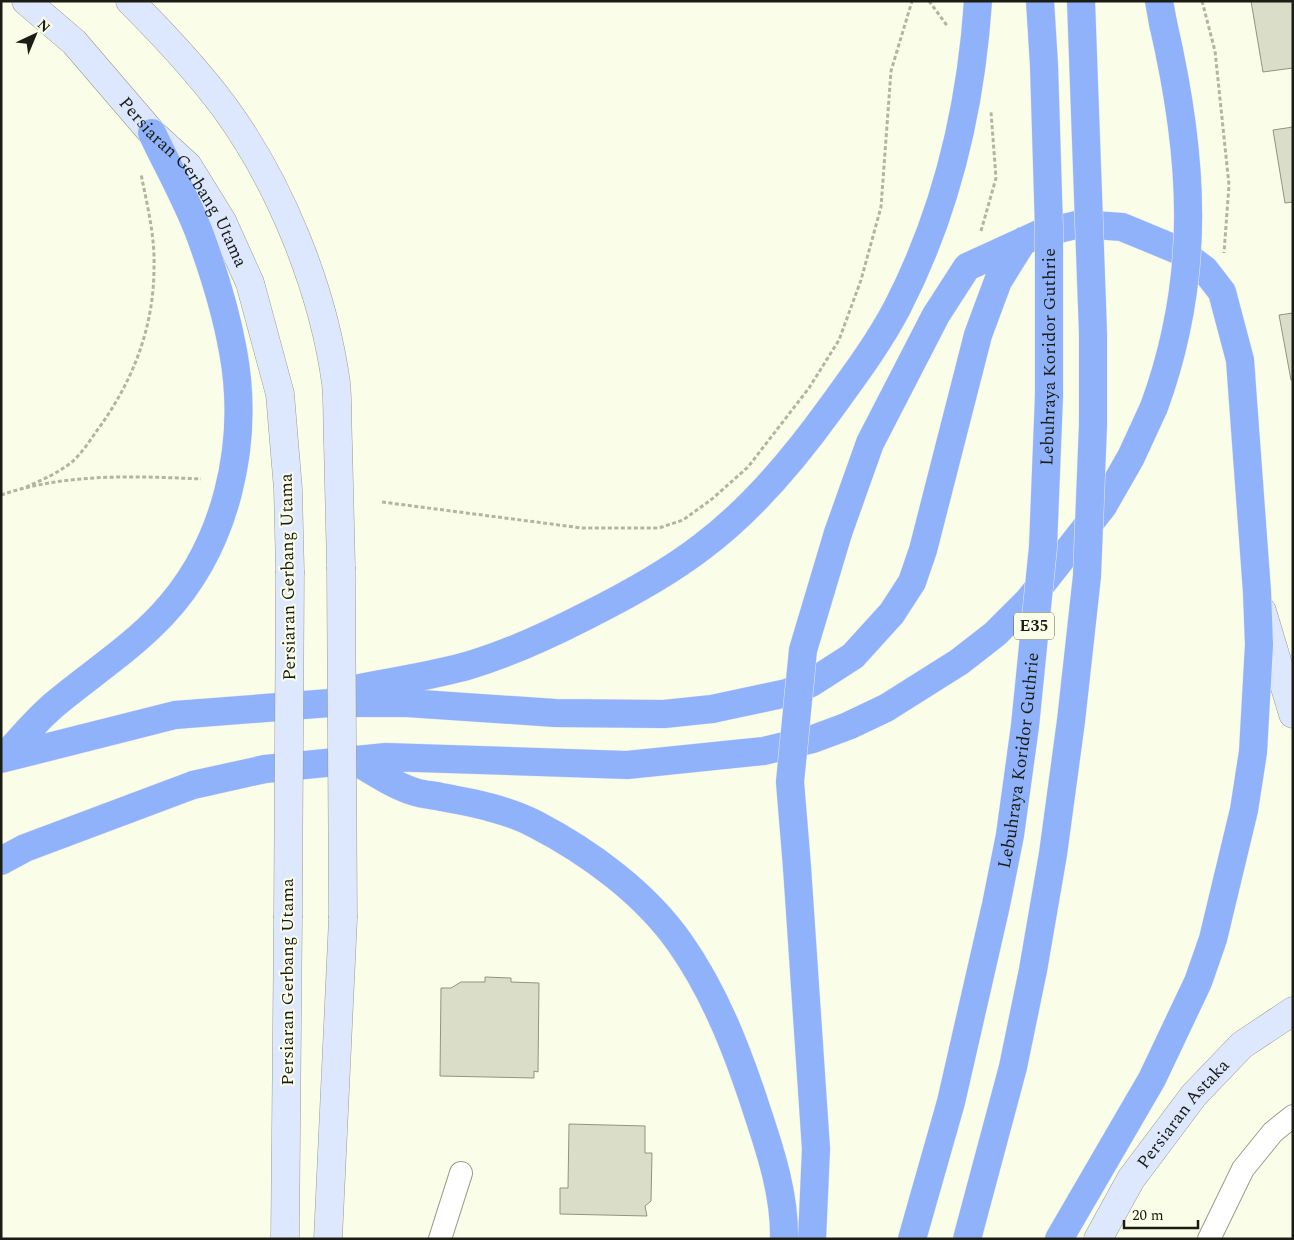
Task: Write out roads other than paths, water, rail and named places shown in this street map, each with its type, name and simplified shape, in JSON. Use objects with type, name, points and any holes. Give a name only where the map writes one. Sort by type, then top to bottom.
[{"type":"highway","points":[[330,703],[355,689],[469,666],[553,633],[623,598],[703,546],[737,517],[786,465],[814,431],[872,349],[897,308],[922,254],[937,212],[959,137],[975,47],[978,1]]},
{"type":"highway","name":"Lebuhraya Koridor Guthrie","points":[[912,1239],[951,1102],[996,905],[1010,835],[1025,726],[1043,547],[1049,416],[1048,228],[1044,65],[1040,1]]},
{"type":"highway","name":"E35","points":[[967,1239],[1013,1067],[1033,970],[1053,854],[1070,731],[1087,576],[1093,425],[1093,333],[1081,1]]},
{"type":"highway","points":[[1,861],[25,848],[193,785],[265,769],[311,766],[352,759],[395,757],[627,765],[764,751],[813,739],[848,726],[886,708],[959,662],[995,634],[1029,600],[1103,506],[1131,456],[1154,407],[1166,373],[1177,326],[1190,224],[1185,145],[1178,86],[1161,12]]},
{"type":"highway","points":[[2,758],[55,705],[131,644],[178,596],[202,560],[222,517],[231,484],[238,400],[234,353],[220,292],[199,233],[152,133]]},
{"type":"highway","points":[[812,1239],[816,1149],[790,782],[803,650],[838,533],[870,443],[936,315],[967,266],[1039,234],[1080,224],[1122,227],[1180,250],[1205,270],[1222,292],[1240,360],[1257,592],[1259,645],[1253,752],[1244,810],[1213,939],[1198,982],[1152,1079],[1058,1239]]},
{"type":"highway","points":[[2,758],[175,715],[330,703],[407,703],[555,713],[664,714],[712,709],[787,693],[811,683],[853,656],[892,613],[912,582],[923,550],[984,318],[998,281],[1023,241]]},
{"type":"highway","points":[[352,759],[397,785],[416,793],[483,805],[534,823],[588,855],[642,900],[661,921],[679,942],[697,971],[725,1024],[772,1158],[782,1208],[784,1239]]},
{"type":"main road","name":"Persiaran Gerbang Utama","points":[[26,1],[74,42],[152,133],[188,166],[222,221],[250,283],[280,394],[288,489],[290,571],[285,1239]]},
{"type":"main road","points":[[130,1],[194,69],[225,109],[250,147],[274,191],[309,272],[329,344],[336,384],[342,568],[343,918],[328,1239]]},
{"type":"main road","points":[[1257,592],[1293,714]]},
{"type":"main road","name":"Persiaran Astaka","points":[[1098,1239],[1131,1179],[1194,1095],[1242,1045],[1293,1011]]},
{"type":"street","points":[[1210,1239],[1244,1169],[1273,1132],[1293,1116]]},
{"type":"street","points":[[440,1239],[461,1173]]}]
